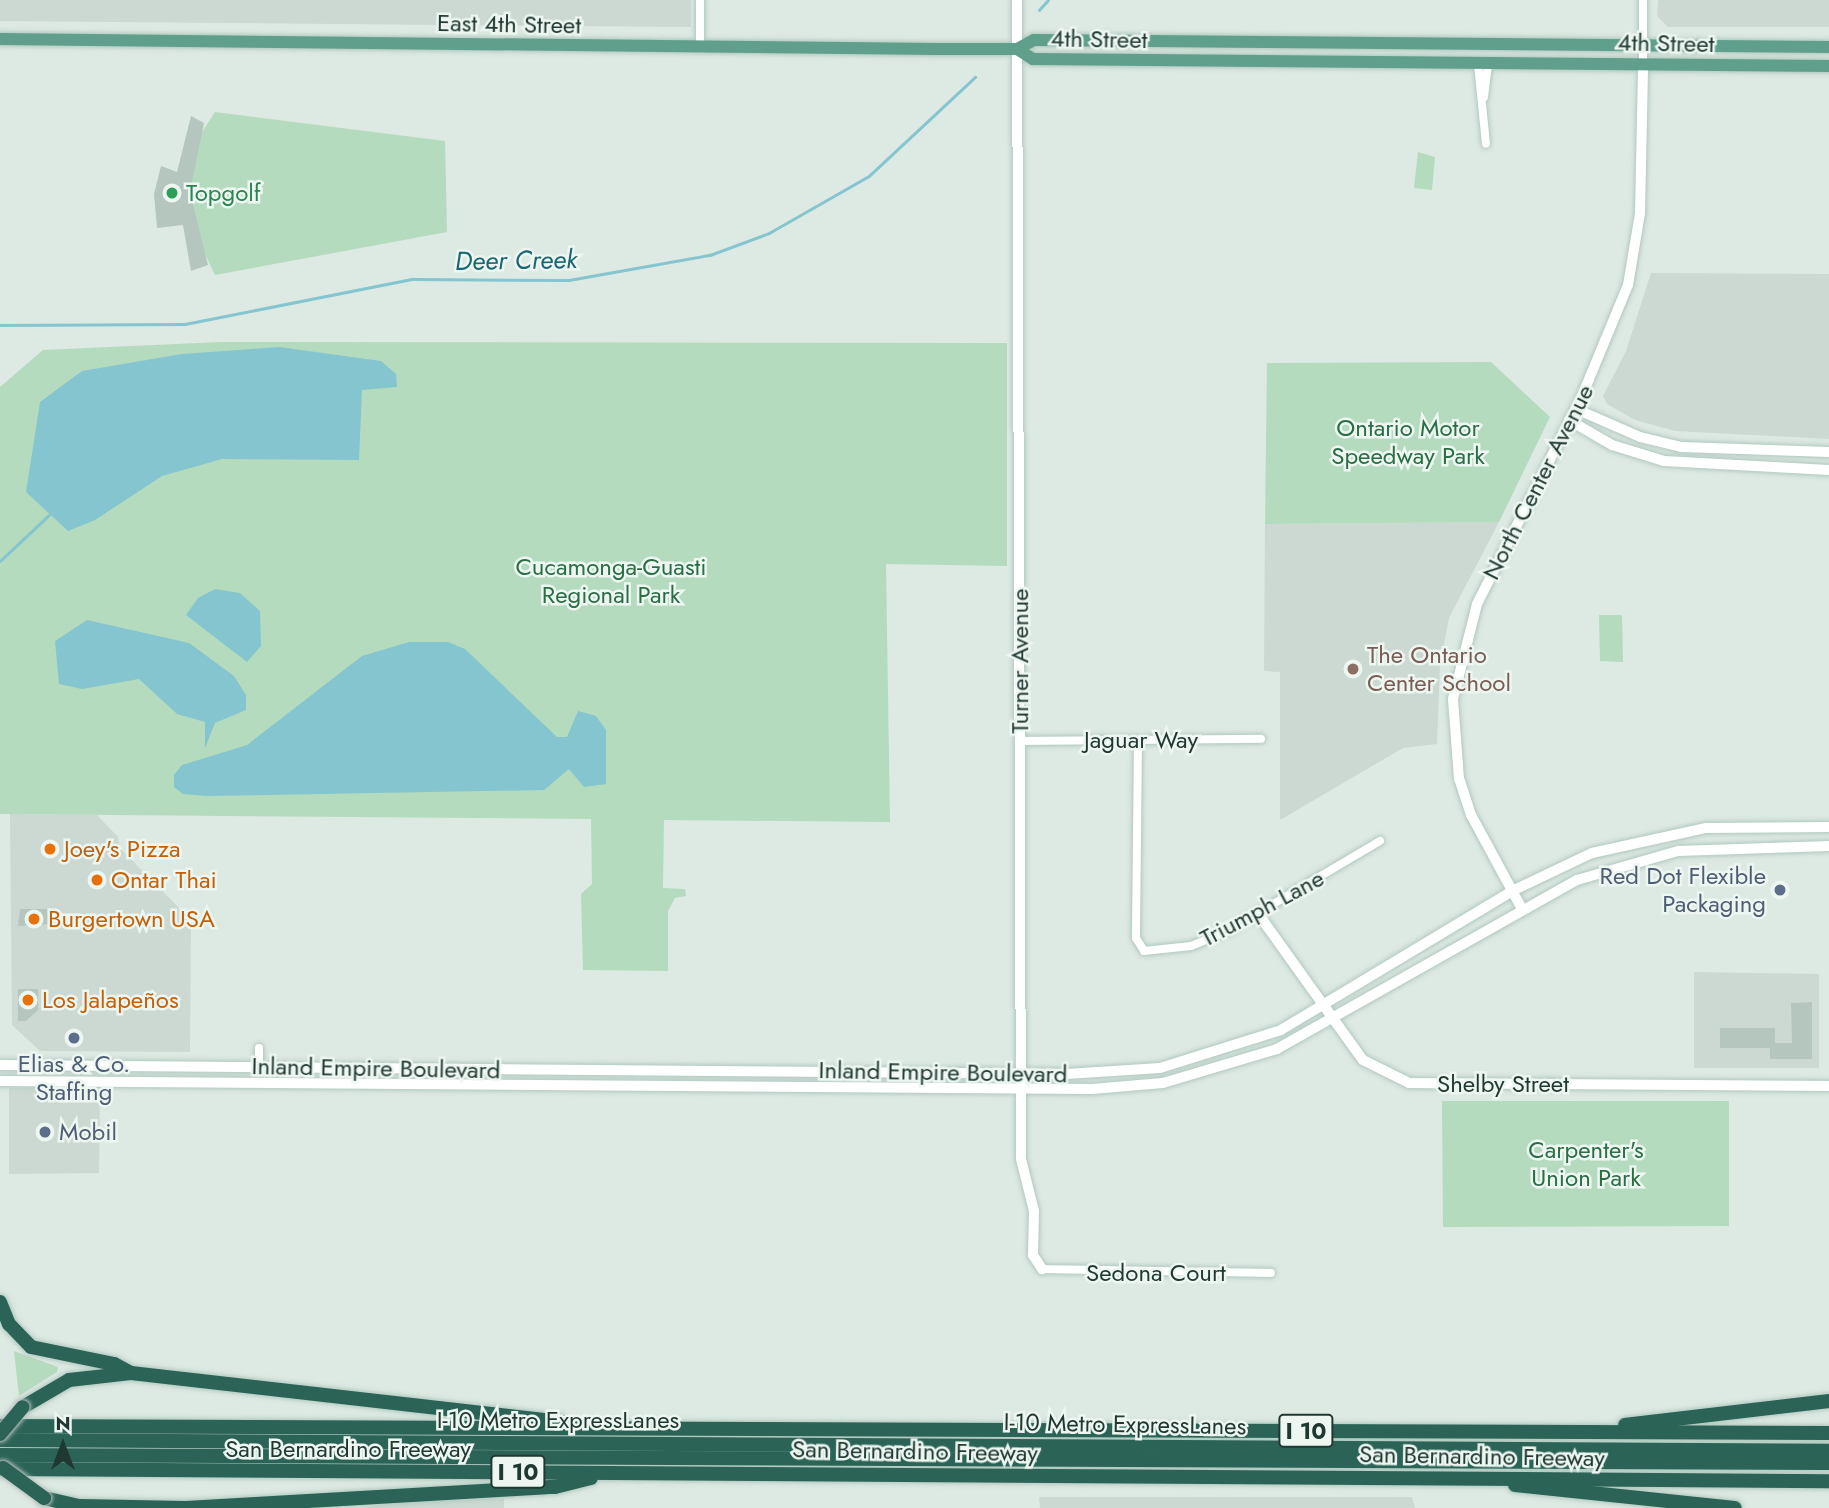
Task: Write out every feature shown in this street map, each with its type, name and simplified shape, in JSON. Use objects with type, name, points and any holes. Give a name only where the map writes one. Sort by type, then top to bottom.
[{"type":"highway","points":[[0,1302],[9,1324],[31,1347],[114,1364],[131,1373]]},
{"type":"highway","points":[[0,1434],[23,1407],[69,1380],[131,1373],[270,1392],[515,1413],[593,1428]]},
{"type":"highway","points":[[1572,1432],[1829,1401]]},
{"type":"highway","points":[[0,1416],[60,1417],[107,1426]]},
{"type":"highway","name":"San Bernardino Freeway","points":[[0,1426],[1829,1433]]},
{"type":"highway","name":"I-10 Metro ExpressLanes","points":[[0,1440],[1829,1451]]},
{"type":"highway","name":"I-10 Metro ExpressLanes","points":[[0,1455],[1829,1463]]},
{"type":"highway","points":[[0,1464],[44,1498],[79,1506],[227,1506],[555,1487],[612,1473]]},
{"type":"highway","name":"San Bernardino Freeway","points":[[0,1469],[1829,1480]]},
{"type":"highway","points":[[1486,1479],[1534,1489],[1735,1508]]},
{"type":"main road","name":"Turner Avenue","points":[[1017,0],[1020,1088],[1022,1174],[1034,1211],[1033,1255],[1042,1269]]},
{"type":"main road","name":"East 4th Street","points":[[0,39],[1017,49]]},
{"type":"main road","name":"4th Street","points":[[1017,49],[1034,40],[1829,47]]},
{"type":"main road","name":"4th Street","points":[[1017,49],[1033,59],[1829,66]]},
{"type":"main road","name":"North Center Avenue","points":[[1521,907],[1471,815],[1459,779],[1452,699],[1474,610],[1576,408],[1613,326],[1633,261],[1640,213],[1643,64]]},
{"type":"main road","points":[[1576,408],[1640,437],[1681,447],[1829,452]]},
{"type":"main road","points":[[1569,420],[1612,445],[1664,461],[1829,470]]},
{"type":"main road","name":"Inland Empire Boulevard","points":[[0,1065],[1114,1072],[1181,1063],[1247,1044],[1326,1005],[1512,891],[1592,853],[1651,836],[1706,828],[1829,827]]},
{"type":"main road","name":"Inland Empire Boulevard","points":[[0,1080],[1113,1088],[1200,1075],[1277,1049],[1335,1020],[1521,907],[1577,880],[1678,851],[1829,846]]},
{"type":"main road","name":"Shelby Street","points":[[1259,915],[1363,1060],[1409,1083],[1829,1086]]},
{"type":"street","points":[[700,0],[700,47]]},
{"type":"street","points":[[1643,0],[1643,64]]},
{"type":"street","points":[[1483,64],[1479,93],[1484,97],[1486,144]]},
{"type":"street","name":"Jaguar Way","points":[[1020,741],[1261,739]]},
{"type":"street","name":"Triumph Lane","points":[[1138,740],[1138,946],[1158,953],[1191,946],[1259,915],[1381,841]]},
{"type":"street","points":[[259,1048],[259,1067]]},
{"type":"street","name":"Sedona Court","points":[[1042,1269],[1271,1273]]},
{"type":"shaded area","points":[[0,0],[691,0],[691,27],[0,21]]},
{"type":"shaded area","points":[[1658,0],[1829,0],[1829,27],[1668,27],[1657,16]]},
{"type":"shaded area","points":[[1651,273],[1829,274],[1829,439],[1675,431],[1635,420],[1607,404],[1603,396],[1626,351]]},
{"type":"shaded area","name":"The Ontario Center School","points":[[1499,522],[1449,618],[1440,665],[1437,744],[1403,748],[1280,820],[1280,672],[1264,671],[1265,524]]},
{"type":"shaded area","points":[[10,814],[97,815],[118,837],[120,848],[191,920],[190,1052],[40,1051],[12,1025]]},
{"type":"shaded area","points":[[1694,972],[1819,974],[1819,1068],[1694,1068]]},
{"type":"shaded area","points":[[100,1087],[99,1173],[9,1174],[9,1088]]},
{"type":"shaded area","points":[[1039,1497],[1412,1497],[1415,1508],[1040,1508]]},
{"type":"shaded area","points":[[504,1498],[504,1508],[360,1508],[403,1502]]},
{"type":"green space","points":[[215,112],[445,141],[447,232],[215,275],[196,235],[190,192],[196,141]]},
{"type":"green space","points":[[1418,152],[1435,157],[1432,190],[1414,188]]},
{"type":"green space","name":"Cucamonga-Guasti Regional Park","points":[[220,342],[1007,343],[1007,566],[886,564],[890,822],[664,820],[663,888],[685,889],[686,896],[675,898],[668,911],[668,971],[583,970],[581,894],[592,884],[591,819],[0,814],[0,387],[43,350]]},
{"type":"green space","name":"Ontario Motor Speedway Park","points":[[1491,362],[1550,417],[1499,522],[1265,524],[1267,363]]},
{"type":"green space","points":[[1599,615],[1622,615],[1623,662],[1600,661]]},
{"type":"green space","name":"Carpenter's Union Park","points":[[1442,1101],[1729,1101],[1729,1226],[1443,1227]]},
{"type":"green space","points":[[14,1351],[58,1367],[57,1372],[19,1396]]},
{"type":"water","points":[[279,347],[381,361],[396,374],[397,387],[362,390],[359,460],[222,459],[162,476],[95,520],[68,531],[26,492],[40,402],[82,371],[182,354]]},
{"type":"water","points":[[215,589],[240,593],[260,611],[261,646],[247,662],[186,615],[198,598]]},
{"type":"water","points":[[87,620],[189,643],[234,676],[246,695],[246,710],[215,723],[205,748],[205,722],[177,714],[139,679],[82,689],[59,684],[55,641]]},
{"type":"water","points":[[409,642],[448,642],[465,649],[557,737],[567,737],[578,711],[596,716],[606,730],[606,784],[584,787],[569,769],[544,790],[207,796],[183,794],[174,787],[174,775],[182,765],[247,745],[362,656]]},
{"type":"building","name":"Topgolf","points":[[191,116],[204,123],[190,192],[208,265],[191,271],[183,225],[157,228],[154,194],[161,166],[177,172]]},
{"type":"building","name":"Burgertown USA","points":[[20,909],[51,909],[51,924],[18,926]]},
{"type":"building","name":"Los Jalapeños","points":[[18,989],[38,989],[38,1010],[26,1021],[18,1021]]},
{"type":"building","points":[[1812,1002],[1812,1059],[1770,1059],[1770,1048],[1720,1048],[1720,1028],[1775,1028],[1775,1043],[1792,1043],[1791,1003]]},
{"type":"waterway","name":"Deer Creek","points":[[1039,10],[1048,0]]},
{"type":"waterway","name":"Deer Creek","points":[[0,325],[185,324],[413,279],[569,280],[710,255],[769,233],[869,176],[975,77]]},
{"type":"waterway","points":[[0,561],[50,514]]},
{"type":"place","name":"Topgolf","points":[[172,193]]},
{"type":"place","name":"The Ontario Center School","points":[[1353,669]]},
{"type":"place","name":"Joey's Pizza","points":[[50,849]]},
{"type":"place","name":"Ontar Thai","points":[[97,880]]},
{"type":"place","name":"Red Dot Flexible Packaging","points":[[1780,890]]},
{"type":"place","name":"Burgertown USA","points":[[34,919]]},
{"type":"place","name":"Los Jalapeños","points":[[28,1000]]},
{"type":"place","name":"Elias & Co. Staffing","points":[[74,1038]]},
{"type":"place","name":"Mobil","points":[[45,1132]]}]
